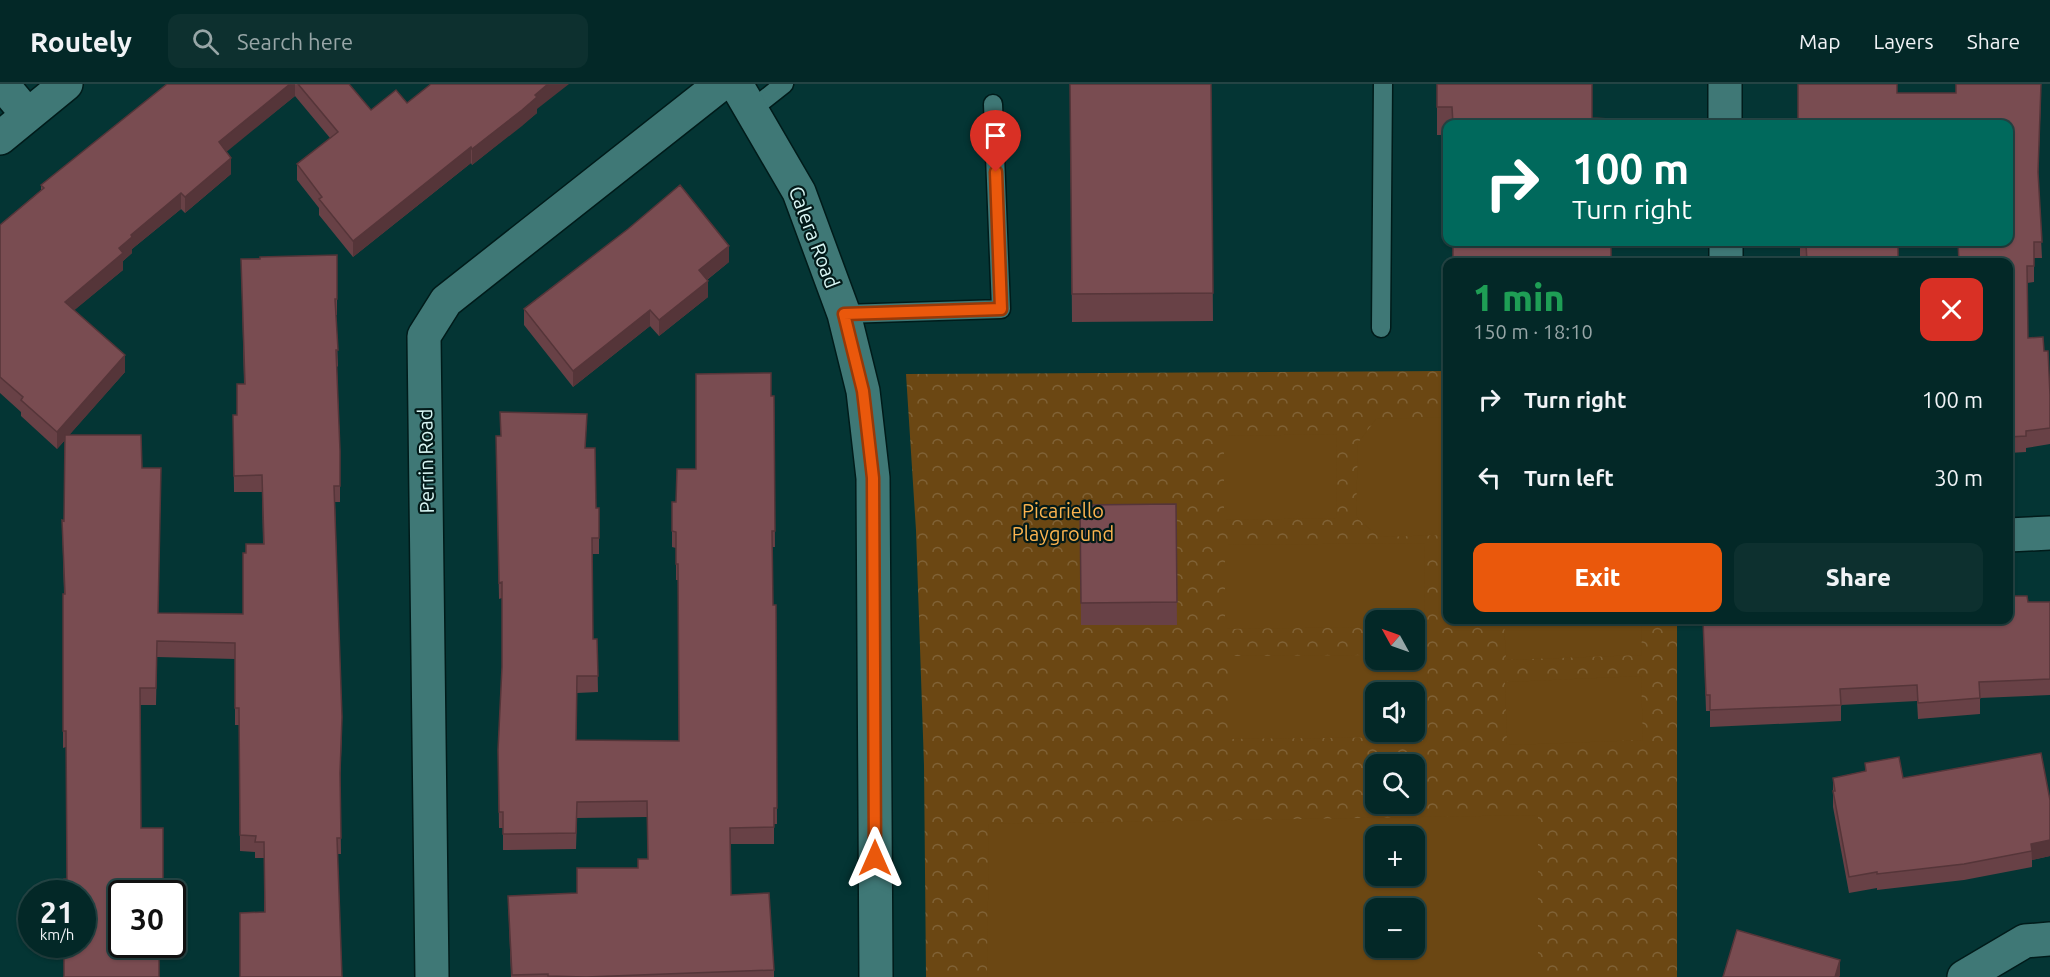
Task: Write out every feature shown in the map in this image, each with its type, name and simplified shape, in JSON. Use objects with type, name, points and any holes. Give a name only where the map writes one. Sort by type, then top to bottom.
[{"type":"street","points":[[2,84],[27,114]]},
{"type":"street","points":[[0,138],[66,84]]},
{"type":"street","name":"Perrin Road","points":[[432,977],[424,336],[446,301],[721,84]]},
{"type":"street","points":[[1725,84],[1725,120]]},
{"type":"street","name":"Calera Road","points":[[744,97],[799,192],[844,314],[863,391],[873,478],[876,977]]},
{"type":"street","points":[[2013,535],[2050,533]]},
{"type":"street","points":[[1964,977],[2025,941],[2050,939]]},
{"type":"lane","points":[[744,97],[784,84]]},
{"type":"lane","points":[[1381,328],[1383,84]]},
{"type":"lane","points":[[844,314],[1001,309],[993,104]]},
{"type":"green space","name":"Picariello Playground","points":[[1443,371],[1443,624],[1677,624],[1677,977],[926,977],[924,765],[916,530],[906,374]]},
{"type":"green space","points":[[1443,417],[1443,535],[1379,537],[1356,517],[1358,443],[1376,419]]},
{"type":"green space","points":[[1336,434],[1337,518],[1224,520],[1224,436]]},
{"type":"green space","points":[[1424,543],[1425,610],[1365,610],[1365,627],[1225,629],[1225,545]]},
{"type":"green space","points":[[1504,624],[1641,624],[1642,655],[1506,660]]},
{"type":"green space","points":[[1425,654],[1427,654],[1428,737],[1425,737],[1425,682],[1365,682],[1365,738],[1228,739],[1228,656],[1365,655],[1365,670],[1425,670]]},
{"type":"green space","points":[[1641,676],[1643,740],[1507,745],[1505,682]]},
{"type":"green space","points":[[1538,815],[1538,977],[987,977],[989,824]]},
{"type":"building","points":[[167,84],[290,84],[219,142],[231,158],[185,197],[181,193],[131,235],[132,237],[119,248],[123,253],[65,302],[125,355],[57,432],[21,400],[23,397],[0,377],[0,225],[44,188],[41,185]]},
{"type":"building","points":[[298,84],[349,84],[371,110],[396,90],[407,103],[431,84],[548,84],[522,110],[472,149],[471,147],[353,241],[319,199],[322,197],[297,164],[338,132]]},
{"type":"building","points":[[1070,84],[1211,84],[1213,293],[1072,294]]},
{"type":"building","points":[[1437,84],[1592,84],[1592,118],[1610,120],[1453,120],[1452,107],[1437,107]]},
{"type":"building","points":[[1798,84],[1897,84],[1897,93],[1956,93],[1956,84],[2041,84],[2038,172],[2042,242],[2034,242],[2034,266],[2027,266],[2028,338],[2043,337],[2044,351],[2048,351],[2050,428],[2026,431],[2026,436],[2013,437],[2013,258],[1959,258],[1958,246],[2013,246],[2013,120],[1798,120]]},
{"type":"building","points":[[680,185],[729,246],[699,270],[708,281],[659,320],[650,310],[573,371],[524,309],[628,229]]},
{"type":"building","points":[[1453,246],[1611,246],[1611,258],[1453,258]]},
{"type":"building","points":[[1806,246],[1898,246],[1898,258],[1807,258]]},
{"type":"building","points":[[337,255],[337,299],[335,299],[340,486],[334,486],[342,717],[341,838],[337,838],[342,977],[240,977],[240,913],[265,912],[264,842],[255,842],[256,836],[240,835],[239,708],[235,708],[235,643],[157,641],[156,688],[140,688],[141,828],[163,828],[163,880],[108,880],[108,958],[159,958],[159,977],[64,977],[64,958],[96,958],[96,880],[64,880],[67,879],[66,731],[63,731],[63,594],[65,594],[62,520],[64,521],[65,435],[141,435],[142,468],[161,468],[158,613],[243,614],[243,553],[246,553],[246,544],[264,544],[262,475],[234,476],[233,415],[237,415],[237,384],[245,384],[241,259],[260,259],[260,257]]},
{"type":"building","points":[[771,373],[771,396],[774,396],[775,531],[772,531],[773,605],[776,605],[777,808],[774,808],[774,827],[730,828],[731,895],[769,893],[774,970],[586,977],[548,976],[548,974],[512,975],[508,896],[577,893],[577,868],[638,868],[638,859],[648,859],[647,801],[577,802],[576,833],[503,834],[503,812],[499,812],[498,750],[502,667],[502,582],[499,583],[496,436],[501,436],[500,412],[587,414],[585,448],[595,448],[599,538],[592,538],[593,639],[597,639],[598,676],[577,676],[576,740],[679,741],[678,564],[676,564],[676,532],[672,531],[672,502],[676,502],[677,469],[696,469],[696,374]]},
{"type":"building","points":[[1176,504],[1177,602],[1081,603],[1080,505]]},
{"type":"building","points":[[2013,596],[2027,596],[2028,602],[2050,602],[2050,679],[1979,682],[1980,698],[1918,703],[1917,685],[1840,689],[1841,705],[1710,710],[1710,695],[1706,695],[1703,624],[2013,624]]},
{"type":"building","points":[[2041,753],[2050,800],[2050,840],[2031,844],[2032,851],[1964,864],[1877,874],[1877,872],[1849,877],[1833,791],[1835,791],[1833,778],[1866,771],[1865,763],[1899,757],[1903,778]]},
{"type":"building","points":[[1737,930],[1840,960],[1835,977],[1723,977]]},
{"type":"route","points":[[875,858],[873,478],[863,391],[844,314],[1001,309],[996,172]]}]
